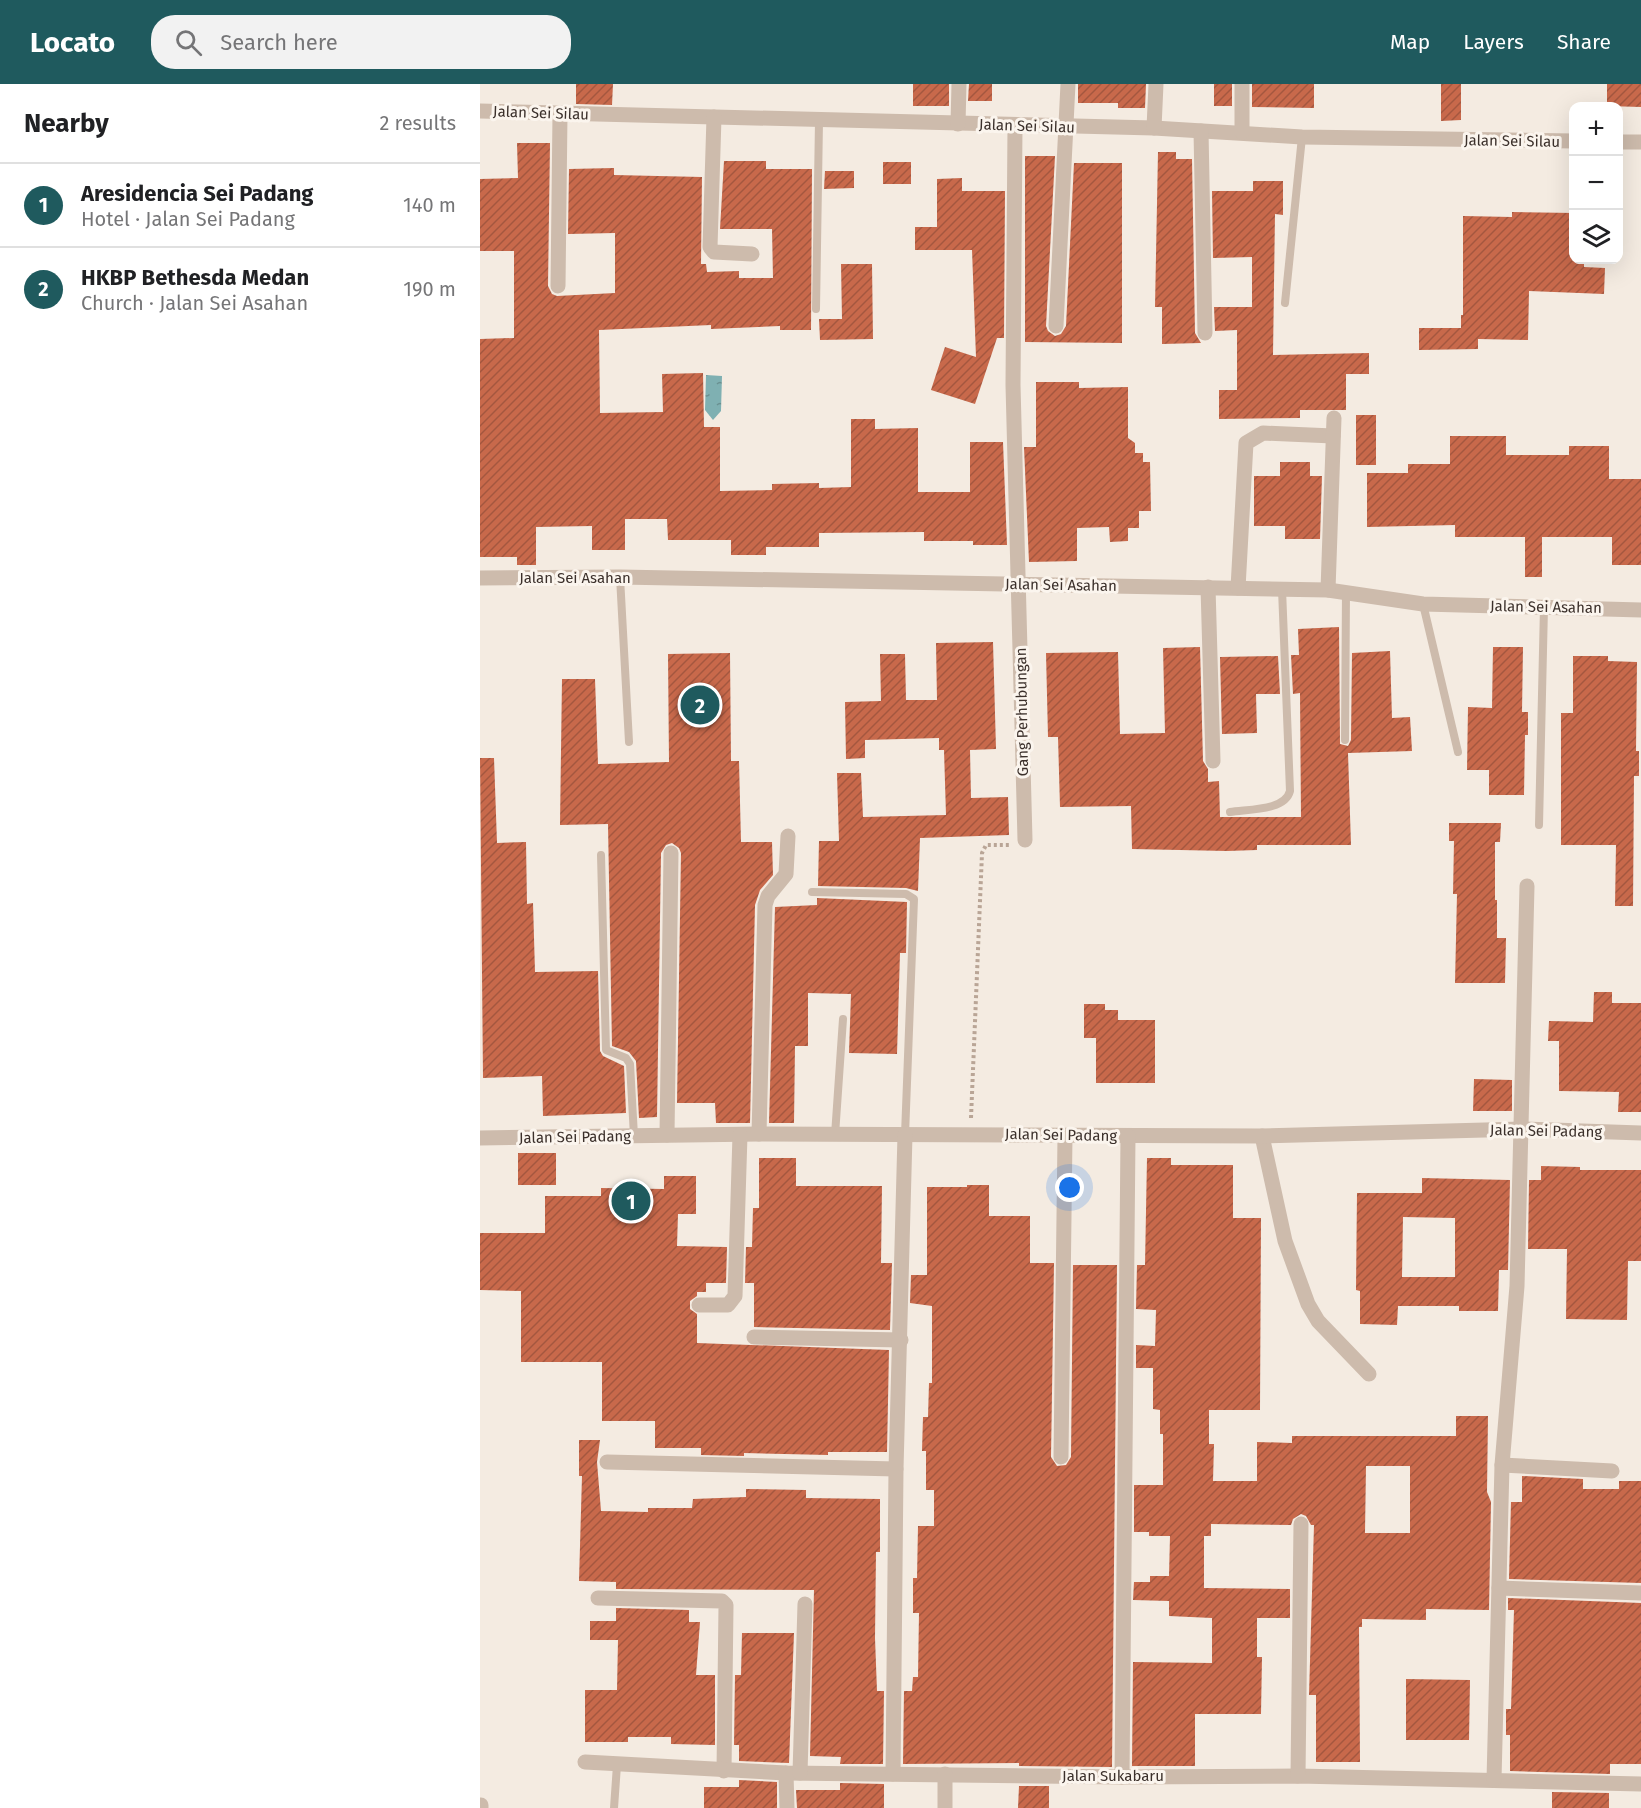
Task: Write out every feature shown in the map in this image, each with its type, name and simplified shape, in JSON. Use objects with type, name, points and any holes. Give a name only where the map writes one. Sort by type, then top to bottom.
[{"type":"street","points":[[958,124],[959,84]]},
{"type":"street","points":[[1056,326],[1068,84]]},
{"type":"street","points":[[1154,128],[1156,84]]},
{"type":"street","points":[[1242,84],[1242,132]]},
{"type":"street","name":"Jalan Sei Silau","points":[[480,111],[1067,128],[1154,128],[1302,137],[1569,141]]},
{"type":"street","points":[[558,286],[560,114]]},
{"type":"street","points":[[714,117],[710,247],[714,252],[752,254]]},
{"type":"street","name":"Gang Perhubungan","points":[[1015,126],[1013,385],[1025,840]]},
{"type":"street","points":[[1201,130],[1205,333]]},
{"type":"street","points":[[1623,142],[1641,142]]},
{"type":"street","points":[[1329,590],[1334,418]]},
{"type":"street","points":[[1238,588],[1246,443],[1263,433],[1333,436]]},
{"type":"street","name":"Jalan Sei Asahan","points":[[480,578],[620,577],[1329,590],[1423,604],[1641,610]]},
{"type":"street","points":[[1208,587],[1213,761]]},
{"type":"street","points":[[759,1134],[765,904],[768,896],[786,874],[788,836]]},
{"type":"street","points":[[667,1135],[671,853]]},
{"type":"street","points":[[1494,1779],[1502,1465],[1517,1286],[1527,886]]},
{"type":"street","name":"Jalan Sei Padang","points":[[480,1138],[759,1134],[1262,1136],[1522,1129],[1641,1133]]},
{"type":"street","points":[[699,1305],[728,1305],[735,1296],[740,1135]]},
{"type":"street","points":[[893,1774],[896,1469],[905,1135]]},
{"type":"street","points":[[1061,1457],[1065,1136]]},
{"type":"street","points":[[1122,1777],[1128,1136]]},
{"type":"street","points":[[1262,1136],[1285,1241],[1308,1304],[1318,1321],[1369,1374]]},
{"type":"street","points":[[754,1337],[901,1340]]},
{"type":"street","points":[[608,1462],[896,1469]]},
{"type":"street","points":[[1502,1465],[1612,1471]]},
{"type":"street","points":[[1298,1776],[1301,1524]]},
{"type":"street","points":[[1499,1588],[1641,1593]]},
{"type":"street","points":[[598,1598],[722,1601],[726,1605],[723,1771]]},
{"type":"street","points":[[787,1808],[793,1773],[805,1604]]},
{"type":"street","name":"Jalan Sukabaru","points":[[585,1762],[793,1773],[1122,1777],[1298,1776],[1641,1784]]},
{"type":"street","points":[[945,1774],[945,1808]]},
{"type":"lane","points":[[816,309],[819,120]]},
{"type":"lane","points":[[1285,303],[1302,137]]},
{"type":"lane","points":[[620,577],[629,742]]},
{"type":"lane","points":[[1230,812],[1281,804],[1290,791],[1282,590]]},
{"type":"lane","points":[[1345,740],[1346,591]]},
{"type":"lane","points":[[1423,604],[1458,752]]},
{"type":"lane","points":[[1539,825],[1544,608]]},
{"type":"lane","points":[[601,855],[606,1050],[626,1058],[630,1064],[633,1136]]},
{"type":"lane","points":[[812,892],[906,894],[914,899],[905,1135]]},
{"type":"lane","points":[[835,1135],[843,1019]]},
{"type":"lane","points":[[614,1808],[617,1765]]},
{"type":"path","points":[[970,1134],[982,853],[986,845],[1020,845],[1025,840]]},
{"type":"water","points":[[706,375],[722,376],[721,411],[713,420],[705,410]]},
{"type":"building","points":[[576,84],[613,84],[612,105],[576,104]]},
{"type":"building","points":[[913,84],[949,84],[949,106],[913,106]]},
{"type":"building","points":[[969,84],[992,84],[992,101],[968,101]]},
{"type":"building","points":[[1078,84],[1146,84],[1145,108],[1118,108],[1118,103],[1078,103]]},
{"type":"building","points":[[1214,84],[1232,84],[1232,106],[1214,106]]},
{"type":"building","points":[[1252,84],[1314,84],[1314,108],[1252,107]]},
{"type":"building","points":[[1441,84],[1461,84],[1461,120],[1441,121]]},
{"type":"building","points":[[1607,84],[1641,84],[1641,107],[1623,106],[1623,102],[1607,102]]},
{"type":"building","points":[[517,143],[550,143],[548,286],[552,294],[557,296],[615,293],[615,233],[568,234],[569,169],[614,168],[614,175],[702,177],[701,264],[706,264],[707,272],[739,271],[739,278],[773,278],[772,229],[720,229],[724,161],[766,161],[766,169],[812,169],[811,330],[780,330],[780,326],[711,329],[711,325],[599,330],[600,413],[663,412],[662,374],[703,373],[704,427],[720,427],[720,491],[772,490],[772,484],[819,483],[819,488],[851,487],[851,419],[875,419],[875,429],[918,428],[918,492],[970,492],[970,442],[1003,442],[1007,545],[973,545],[973,541],[924,541],[924,532],[819,533],[819,547],[766,547],[766,555],[731,555],[731,540],[668,540],[667,519],[625,519],[625,550],[592,550],[592,526],[536,527],[536,565],[517,565],[517,557],[480,557],[480,339],[514,338],[514,251],[480,251],[480,179],[518,178]]},
{"type":"building","points":[[1158,152],[1176,152],[1176,159],[1192,159],[1195,333],[1201,343],[1162,344],[1162,307],[1155,307]]},
{"type":"building","points":[[1025,156],[1055,156],[1046,326],[1048,331],[1055,336],[1061,334],[1066,326],[1074,163],[1122,163],[1122,343],[1025,342]]},
{"type":"building","points":[[883,162],[911,162],[911,184],[883,184]]},
{"type":"building","points":[[825,171],[854,171],[854,188],[824,189]]},
{"type":"building","points":[[962,178],[962,191],[1005,191],[1004,338],[997,338],[975,404],[931,390],[945,347],[976,357],[972,250],[915,250],[915,227],[937,227],[937,179]]},
{"type":"building","points":[[1253,181],[1283,181],[1283,215],[1275,214],[1273,355],[1369,353],[1369,374],[1346,374],[1346,410],[1300,410],[1300,418],[1219,419],[1219,390],[1237,390],[1237,330],[1215,331],[1214,307],[1252,307],[1252,257],[1213,258],[1212,191],[1253,191]]},
{"type":"building","points":[[1512,212],[1569,213],[1569,264],[1605,268],[1604,294],[1529,291],[1528,340],[1478,339],[1478,349],[1419,350],[1419,328],[1461,328],[1463,216],[1512,217]]},
{"type":"building","points":[[841,264],[872,264],[873,339],[820,340],[819,319],[842,319]]},
{"type":"building","points":[[1036,382],[1079,382],[1079,388],[1128,387],[1128,438],[1135,443],[1135,453],[1143,453],[1143,462],[1150,462],[1151,511],[1139,511],[1139,528],[1128,528],[1128,541],[1110,542],[1109,527],[1077,528],[1077,561],[1029,562],[1024,447],[1036,447]]},
{"type":"building","points":[[1356,415],[1376,415],[1376,465],[1356,465]]},
{"type":"building","points":[[1450,436],[1506,436],[1506,455],[1569,455],[1569,446],[1609,446],[1609,479],[1641,479],[1641,565],[1612,565],[1612,537],[1542,537],[1542,577],[1525,577],[1525,537],[1455,537],[1455,525],[1367,527],[1367,473],[1408,473],[1408,464],[1450,464]]},
{"type":"building","points":[[1280,462],[1310,462],[1310,476],[1322,476],[1320,539],[1285,539],[1285,526],[1254,526],[1254,476],[1280,476]]},
{"type":"building","points":[[1339,627],[1340,744],[1348,746],[1351,740],[1352,653],[1390,651],[1392,718],[1410,717],[1412,751],[1348,753],[1351,845],[1257,845],[1257,850],[1227,851],[1132,849],[1131,806],[1060,807],[1058,737],[1048,737],[1046,653],[1118,652],[1120,734],[1165,733],[1163,648],[1200,647],[1203,761],[1208,769],[1208,782],[1219,781],[1220,817],[1301,817],[1300,693],[1293,694],[1291,655],[1299,655],[1298,629]]},
{"type":"building","points":[[993,642],[996,749],[970,750],[971,798],[1008,797],[1009,835],[920,838],[918,891],[906,888],[818,886],[819,841],[839,841],[837,773],[861,773],[863,817],[946,815],[944,750],[939,750],[939,738],[865,740],[865,758],[846,759],[845,702],[881,701],[880,654],[905,654],[906,700],[937,700],[936,643]]},
{"type":"building","points":[[1493,647],[1523,647],[1522,712],[1528,712],[1528,735],[1525,735],[1524,795],[1489,795],[1489,770],[1467,770],[1468,707],[1492,708]]},
{"type":"building","points":[[730,653],[731,761],[739,761],[741,842],[772,842],[773,875],[760,890],[755,905],[750,1123],[716,1123],[715,1103],[677,1103],[681,853],[679,848],[672,843],[666,845],[661,853],[657,1117],[639,1118],[636,1061],[629,1052],[612,1046],[608,824],[560,825],[562,679],[595,679],[598,764],[669,762],[668,654]]},
{"type":"building","points":[[1278,656],[1280,694],[1256,694],[1257,733],[1222,734],[1220,657]]},
{"type":"building","points":[[1573,656],[1608,656],[1608,661],[1637,662],[1636,751],[1639,751],[1639,776],[1634,776],[1633,906],[1615,906],[1616,845],[1561,845],[1561,713],[1573,713]]},
{"type":"building","points":[[480,758],[494,758],[497,843],[526,842],[527,904],[533,903],[535,972],[598,971],[600,1051],[603,1056],[624,1066],[626,1113],[543,1116],[542,1076],[483,1078]]},
{"type":"building","points":[[1449,823],[1501,823],[1500,842],[1495,842],[1495,900],[1497,900],[1497,938],[1506,938],[1505,983],[1455,983],[1457,894],[1453,894],[1454,841],[1449,841]]},
{"type":"building","points":[[817,898],[907,902],[906,953],[900,953],[897,1054],[849,1053],[851,994],[808,993],[808,1046],[795,1046],[794,1123],[769,1123],[775,907],[817,905]]},
{"type":"building","points":[[1594,992],[1612,992],[1612,1003],[1641,1003],[1641,1112],[1618,1112],[1619,1092],[1559,1091],[1559,1041],[1548,1041],[1549,1021],[1593,1022]]},
{"type":"building","points":[[1084,1004],[1105,1004],[1105,1010],[1118,1010],[1118,1020],[1155,1020],[1155,1083],[1096,1083],[1096,1038],[1084,1038]]},
{"type":"building","points":[[1474,1079],[1512,1080],[1512,1111],[1473,1111]]},
{"type":"building","points":[[518,1153],[556,1153],[556,1185],[518,1185]]},
{"type":"building","points":[[759,1158],[796,1158],[796,1186],[882,1186],[881,1263],[892,1263],[890,1330],[754,1327],[754,1283],[745,1283],[746,1247],[752,1247],[753,1208],[759,1208]]},
{"type":"building","points":[[1147,1158],[1171,1158],[1171,1165],[1233,1165],[1233,1218],[1261,1218],[1260,1410],[1209,1410],[1209,1444],[1214,1444],[1213,1481],[1257,1481],[1257,1442],[1292,1443],[1292,1436],[1456,1436],[1456,1416],[1488,1416],[1487,1492],[1491,1502],[1489,1610],[1426,1609],[1426,1620],[1362,1619],[1362,1627],[1359,1627],[1360,1762],[1316,1762],[1316,1695],[1309,1695],[1314,1525],[1311,1525],[1306,1516],[1301,1514],[1293,1519],[1291,1525],[1211,1524],[1211,1536],[1204,1536],[1204,1588],[1290,1589],[1290,1618],[1257,1618],[1257,1657],[1262,1657],[1261,1714],[1195,1714],[1195,1766],[1132,1766],[1133,1662],[1212,1663],[1212,1618],[1169,1616],[1169,1601],[1133,1600],[1134,1582],[1150,1582],[1150,1576],[1169,1576],[1170,1536],[1149,1536],[1149,1532],[1134,1532],[1134,1485],[1163,1485],[1163,1434],[1160,1434],[1160,1410],[1153,1409],[1153,1368],[1136,1368],[1136,1345],[1155,1346],[1156,1310],[1136,1309],[1137,1265],[1145,1265]],"holes":[[[1366,1466],[1410,1466],[1410,1533],[1365,1533]]]},
{"type":"building","points":[[1541,1166],[1580,1167],[1580,1170],[1641,1170],[1641,1261],[1628,1261],[1627,1320],[1566,1319],[1567,1249],[1528,1249],[1529,1180],[1541,1180]]},
{"type":"building","points":[[664,1176],[696,1176],[696,1214],[678,1214],[677,1246],[727,1247],[726,1283],[706,1283],[706,1292],[697,1292],[697,1296],[690,1301],[690,1309],[697,1314],[697,1343],[889,1350],[887,1452],[828,1452],[828,1455],[744,1453],[744,1456],[701,1455],[701,1448],[655,1448],[655,1421],[602,1421],[602,1362],[521,1362],[521,1291],[480,1290],[480,1233],[545,1233],[545,1196],[601,1196],[601,1188],[664,1189]]},
{"type":"building","points":[[1422,1178],[1510,1180],[1508,1270],[1499,1270],[1498,1311],[1459,1311],[1459,1306],[1398,1306],[1397,1325],[1360,1324],[1360,1291],[1356,1290],[1357,1193],[1422,1193]],"holes":[[[1403,1217],[1455,1218],[1455,1277],[1402,1277]]]},
{"type":"building","points":[[967,1185],[989,1185],[989,1216],[1030,1216],[1030,1263],[1054,1263],[1051,1457],[1057,1466],[1066,1465],[1071,1457],[1073,1265],[1117,1265],[1112,1767],[1019,1766],[1019,1763],[903,1764],[904,1691],[912,1691],[913,1677],[918,1677],[919,1613],[913,1613],[913,1578],[917,1578],[918,1526],[934,1526],[934,1490],[926,1490],[926,1451],[922,1451],[923,1417],[928,1417],[929,1383],[932,1383],[932,1306],[910,1303],[911,1275],[927,1275],[927,1187],[967,1187]]},
{"type":"building","points":[[579,1440],[600,1440],[597,1462],[601,1511],[648,1512],[648,1508],[692,1508],[693,1499],[746,1497],[746,1489],[806,1490],[806,1498],[880,1499],[880,1552],[876,1552],[875,1638],[877,1691],[884,1691],[883,1764],[840,1764],[841,1757],[810,1756],[814,1590],[616,1589],[616,1582],[579,1581],[582,1476],[579,1476]]},
{"type":"building","points":[[1522,1476],[1583,1479],[1583,1489],[1619,1489],[1619,1481],[1641,1481],[1641,1583],[1509,1579],[1511,1502],[1522,1502]]},
{"type":"building","points":[[1508,1598],[1641,1603],[1641,1764],[1610,1764],[1610,1774],[1510,1771],[1510,1735],[1506,1735],[1506,1709],[1511,1709],[1514,1610],[1508,1610]]},
{"type":"building","points":[[616,1608],[689,1610],[689,1622],[700,1622],[696,1675],[715,1675],[715,1745],[671,1744],[671,1737],[628,1737],[628,1742],[585,1742],[585,1690],[617,1690],[618,1640],[590,1640],[590,1621],[616,1621]]},
{"type":"building","points":[[742,1633],[794,1633],[789,1763],[739,1761],[739,1745],[734,1745],[735,1675],[741,1675]]},
{"type":"building","points":[[1406,1679],[1470,1680],[1469,1740],[1406,1740]]},
{"type":"building","points":[[739,1780],[777,1782],[777,1808],[704,1808],[704,1787],[739,1787]]},
{"type":"building","points":[[840,1783],[884,1784],[884,1808],[797,1808],[796,1790],[840,1790]]},
{"type":"building","points":[[1019,1786],[1049,1786],[1049,1808],[1018,1808]]},
{"type":"building","points":[[1552,1792],[1609,1793],[1609,1808],[1552,1808]]},
{"type":"place","name":"HKBP Bethesda Medan","points":[[700,705]]},
{"type":"place","name":"Aresidencia Sei Padang","points":[[631,1201]]}]
